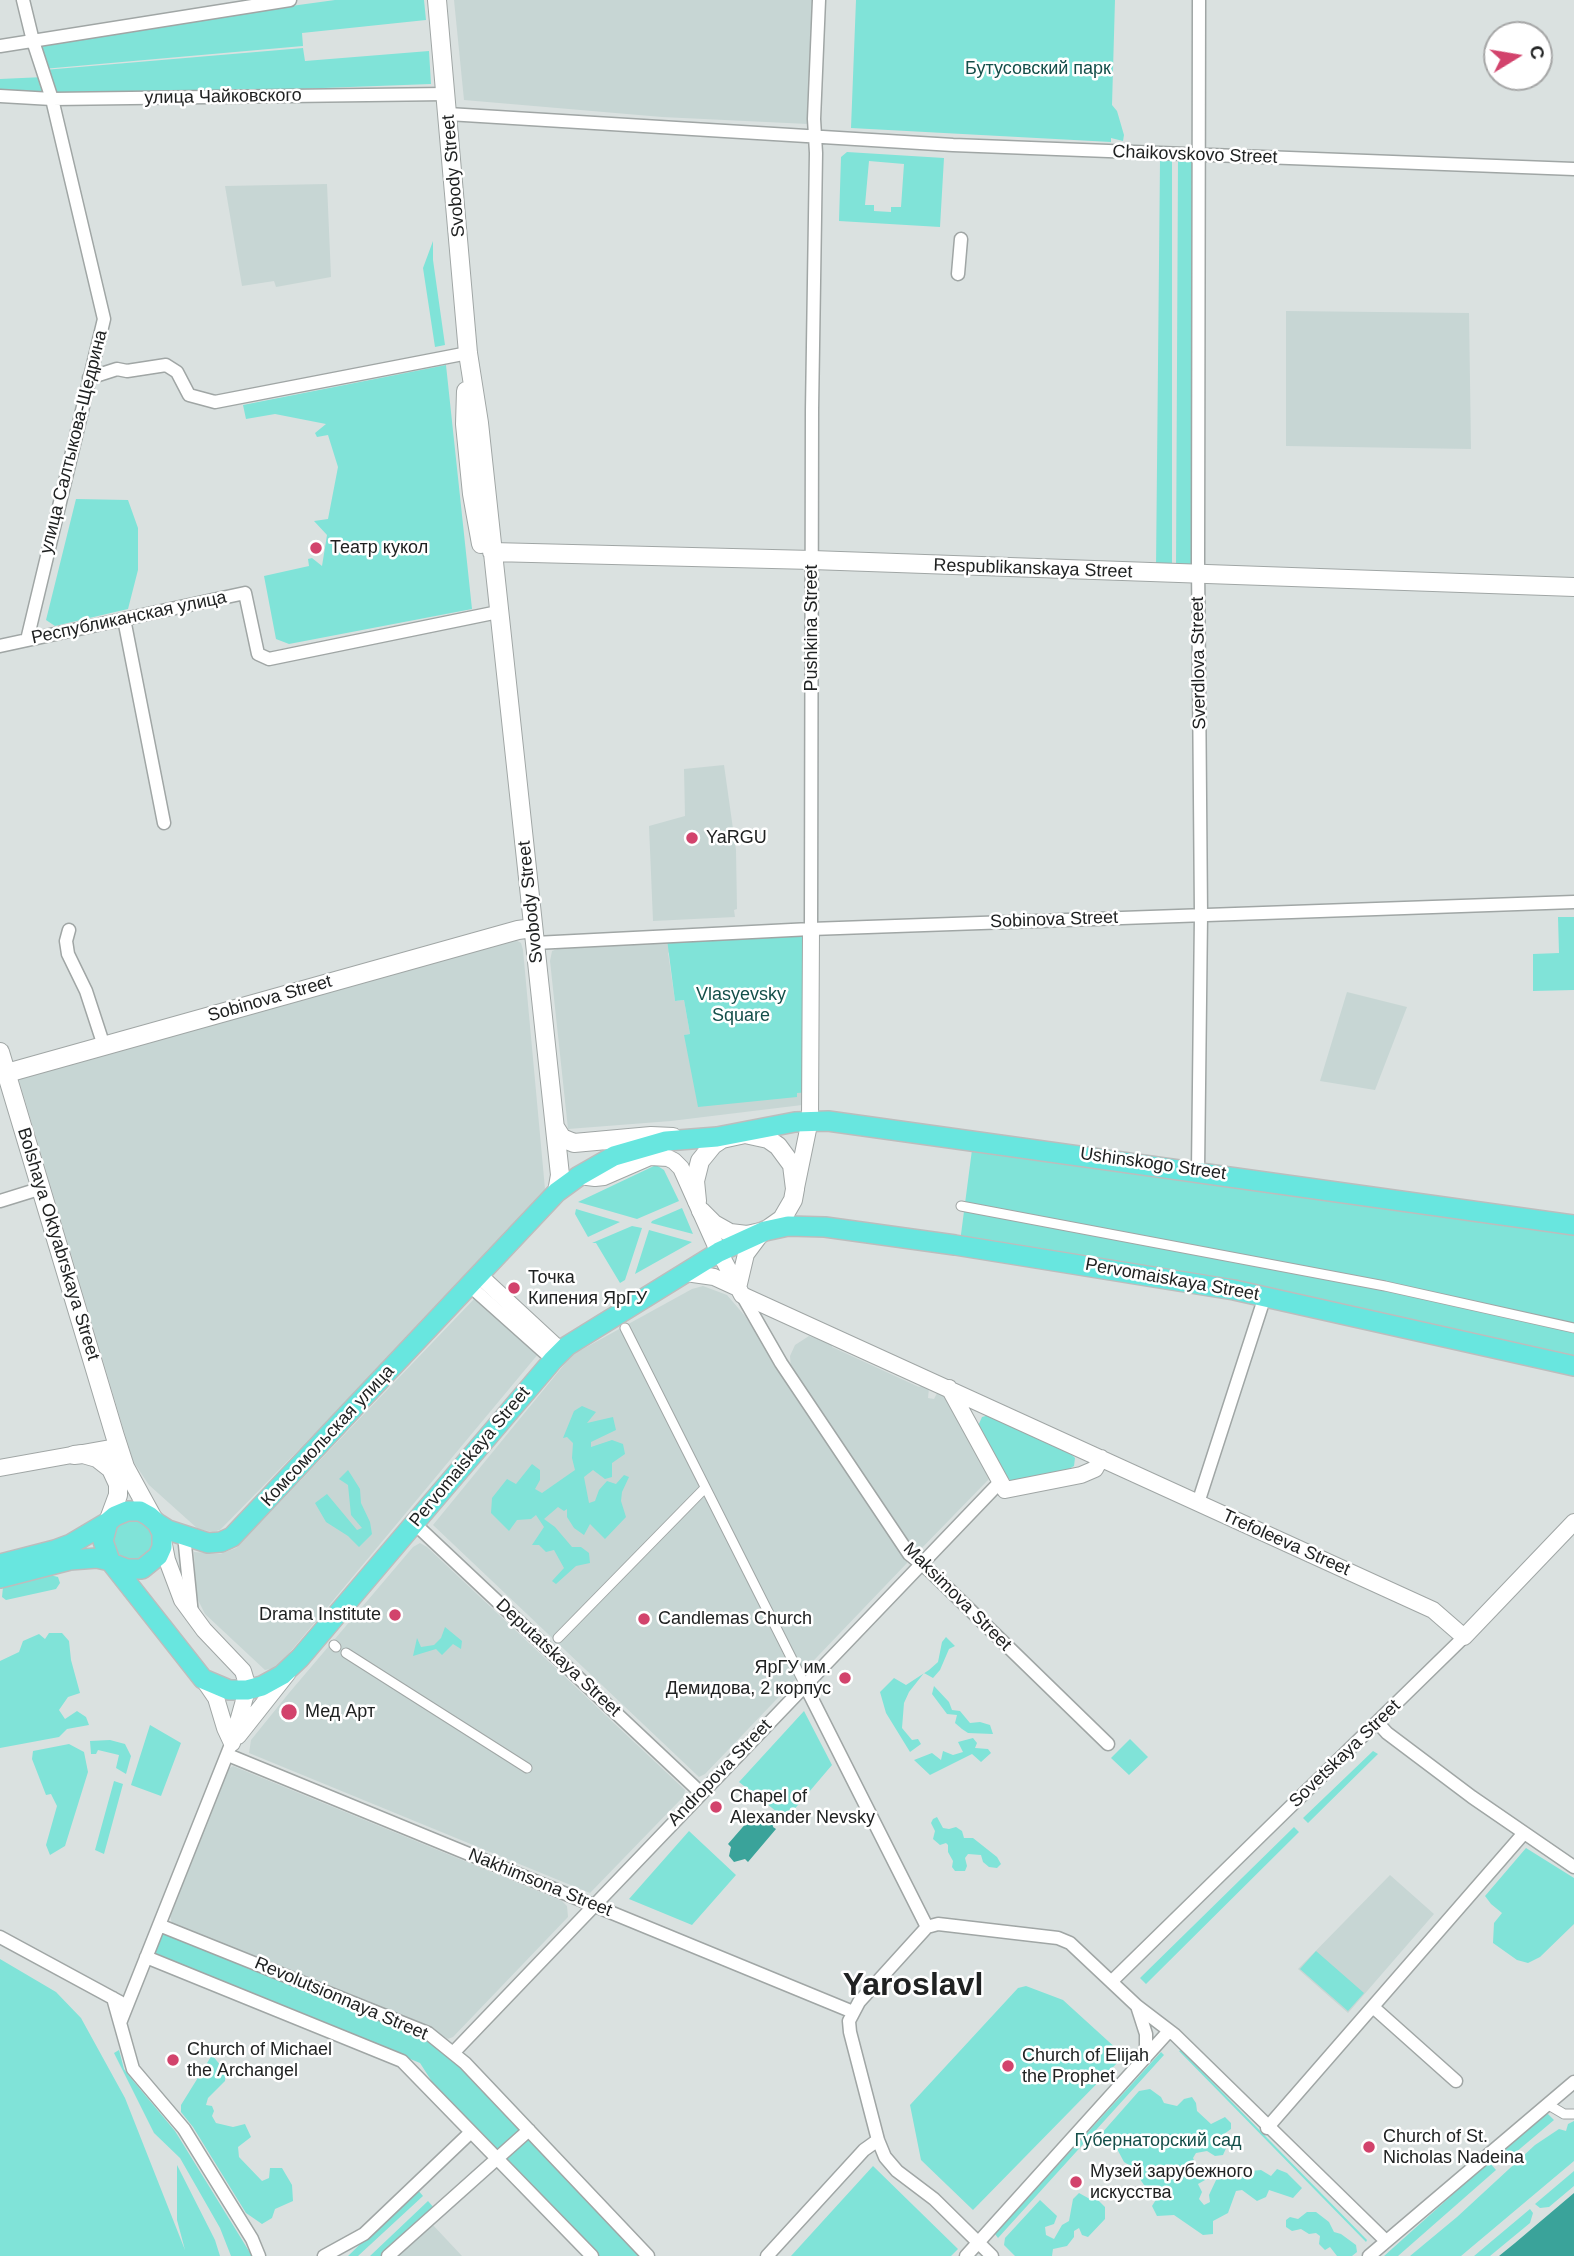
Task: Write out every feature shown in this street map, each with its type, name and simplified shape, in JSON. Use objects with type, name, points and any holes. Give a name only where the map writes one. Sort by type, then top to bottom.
[{"type":"main road","name":"Svobody Street","points":[[437,0],[472,424],[486,552],[498,612],[534,936],[560,1175],[557,1192]]},
{"type":"main road","name":"Respublikanskaya Street","points":[[486,552],[812,560],[1574,587]]},
{"type":"main road","name":"Sobinova Street","points":[[3,1074],[518,930],[534,936]]},
{"type":"main road","name":"Bolshaya Oktyabrskaya Street","points":[[0,1052],[3,1074],[41,1188],[115,1452]]},
{"type":"main road","name":"Ushinskogo Street","points":[[733,1135],[810,1120],[886,1127],[1574,1225]]},
{"type":"main road","points":[[555,1127],[562,1138],[574,1143],[650,1136],[681,1139]]},
{"type":"main road","points":[[557,1192],[614,1156],[636,1148],[681,1139],[733,1135],[757,1135],[778,1146],[786,1155],[795,1177],[793,1200],[782,1219],[765,1231],[747,1235],[730,1233],[714,1224],[700,1206],[695,1181],[700,1161],[713,1145],[733,1135]]},
{"type":"main road","points":[[557,1147],[566,1164],[579,1176]]},
{"type":"main road","name":"Комсомольская улица","points":[[158,1527],[213,1543],[232,1537],[557,1192]]},
{"type":"main road","name":"Pervomaiskaya Street","points":[[247,1690],[274,1680],[300,1658],[557,1355],[719,1252],[765,1231],[797,1224],[835,1228],[1099,1267],[1265,1296],[1574,1367]]},
{"type":"main road","points":[[115,1452],[118,1496],[103,1541],[112,1563],[203,1679],[221,1688],[247,1690]]},
{"type":"main road","points":[[0,1578],[70,1560],[97,1558],[134,1570],[148,1566],[158,1556],[158,1527],[115,1452]]},
{"type":"main road","points":[[74,1455],[91,1455],[106,1463],[115,1476],[118,1496]]},
{"type":"main road","points":[[0,1564],[63,1547],[120,1513],[144,1513],[158,1527]]},
{"type":"street","name":"улица Салтыкова-Щедрина","points":[[23,0],[52,99],[104,319],[27,640]]},
{"type":"street","points":[[0,46],[290,0]]},
{"type":"street","name":"Pushkina Street","points":[[793,1200],[810,1120],[814,119],[819,0]]},
{"type":"street","name":"Sverdlova Street","points":[[1198,1171],[1201,915],[1198,575],[1199,0]]},
{"type":"street","name":"улица Чайковского","points":[[0,96],[52,99],[446,94]]},
{"type":"street","points":[[448,114],[815,136]]},
{"type":"street","name":"Chaikovskovo Street","points":[[815,136],[1199,156],[1574,169]]},
{"type":"street","points":[[958,274],[961,239]]},
{"type":"street","points":[[89,378],[117,369],[127,371],[166,365],[177,372],[189,396],[215,402],[468,353]]},
{"type":"street","name":"Республиканская улица","points":[[0,646],[245,593],[258,654],[269,659],[498,612]]},
{"type":"street","points":[[124,619],[164,823]]},
{"type":"street","name":"Sobinova Street","points":[[534,936],[1574,902]]},
{"type":"street","points":[[69,930],[66,941],[68,954],[86,991],[104,1046]]},
{"type":"street","points":[[579,1176],[604,1177],[650,1157],[668,1158],[681,1168],[740,1292]]},
{"type":"street","points":[[0,1201],[41,1188]]},
{"type":"street","points":[[961,1206],[1372,1284],[1574,1328]]},
{"type":"street","points":[[740,1292],[746,1254],[765,1231]]},
{"type":"street","name":"Trefoleeva Street","points":[[686,1273],[714,1277],[740,1292],[1433,1610],[1464,1637]]},
{"type":"street","points":[[474,1280],[557,1355]]},
{"type":"street","name":"Maksimova Street","points":[[740,1292],[781,1363],[909,1554],[1108,1744]]},
{"type":"street","points":[[1198,1503],[1265,1296]]},
{"type":"street","points":[[625,1328],[927,1927]]},
{"type":"street","points":[[949,1388],[1003,1486],[1081,1475],[1095,1469],[1101,1458]]},
{"type":"street","points":[[974,1432],[972,1421],[976,1412],[984,1408],[994,1408]]},
{"type":"street","points":[[0,1468],[74,1455],[115,1452]]},
{"type":"street","name":"Andropova Street","points":[[453,2053],[988,1494],[1003,1486]]},
{"type":"street","points":[[548,1648],[705,1488]]},
{"type":"street","name":"Sovetskaya Street","points":[[1112,1981],[1464,1637],[1574,1522]]},
{"type":"street","name":"Deputatskaya Street","points":[[415,1524],[701,1793]]},
{"type":"street","points":[[120,2023],[230,1749],[247,1690],[243,1671],[192,1616],[174,1580],[158,1527]]},
{"type":"street","points":[[184,1535],[192,1616]]},
{"type":"street","points":[[346,1653],[527,1768]]},
{"type":"street","points":[[230,1749],[300,1658]]},
{"type":"street","points":[[203,1679],[216,1698],[230,1749]]},
{"type":"street","points":[[1377,1722],[1399,1743],[1574,1867]]},
{"type":"street","name":"Nakhimsona Street","points":[[230,1749],[251,1764],[853,2012]]},
{"type":"street","points":[[1267,2128],[1524,1833]]},
{"type":"street","points":[[992,2256],[934,2199],[889,2163],[878,2140],[850,2032],[849,2021],[859,2002],[927,1927],[949,1924],[1058,1938],[1070,1942],[1137,2006],[1169,2031],[1385,2240]]},
{"type":"street","name":"Revolutsionnaya Street","points":[[159,1925],[425,2031],[453,2053],[648,2256]]},
{"type":"street","points":[[0,1937],[127,2006]]},
{"type":"street","name":"Revolutsionnaya Street","points":[[146,1956],[401,2060],[592,2256]]},
{"type":"street","points":[[113,1998],[132,2069],[184,2129],[252,2239],[259,2256]]},
{"type":"street","points":[[1137,2006],[1147,2041],[1145,2053],[1138,2065]]},
{"type":"street","points":[[1373,2007],[1456,2081]]},
{"type":"street","points":[[967,2256],[1169,2031]]},
{"type":"street","points":[[1369,2256],[1574,2082]]},
{"type":"street","points":[[1547,2104],[1564,2114],[1574,2114]]},
{"type":"street","points":[[388,2256],[498,2160],[528,2130]]},
{"type":"street","points":[[324,2256],[364,2234],[471,2132]]},
{"type":"street","points":[[767,2256],[863,2150],[878,2140]]},
{"type":"shaded area","points":[[454,0],[814,0],[808,124],[662,117],[464,100]]},
{"type":"shaded area","points":[[327,184],[331,277],[276,287],[274,281],[242,286],[225,186]]},
{"type":"shaded area","points":[[1286,311],[1469,313],[1471,449],[1286,446]]},
{"type":"shaded area","name":"YaRGU","points":[[724,765],[736,850],[735,917],[653,921],[649,826],[685,816],[684,769]]},
{"type":"shaded area","points":[[792,937],[804,1103],[671,1121],[568,1129],[550,961],[552,951],[560,948]],"holes":[[[668,952],[796,1097],[685,1035],[690,1034],[684,1000],[675,1001]]]},
{"type":"shaded area","points":[[514,939],[521,943],[523,950],[545,1189],[323,1425],[220,1530],[213,1532],[198,1529],[149,1485],[133,1461],[18,1077]]},
{"type":"shaded area","points":[[1347,992],[1407,1007],[1375,1090],[1320,1081]]},
{"type":"shaded area","points":[[703,1286],[727,1295],[745,1316],[907,1559],[907,1563],[705,1774],[699,1777],[433,1525],[572,1355],[692,1289]]},
{"type":"shaded area","points":[[476,1297],[539,1353],[286,1657],[275,1668],[265,1670],[205,1614],[196,1596],[194,1552],[220,1554],[236,1548]]},
{"type":"shaded area","points":[[809,1336],[832,1344],[832,1347],[919,1387],[924,1384],[929,1388],[928,1398],[934,1399],[937,1393],[942,1392],[990,1474],[989,1479],[918,1552],[914,1552],[791,1369],[790,1356],[795,1345]]},
{"type":"shaded area","points":[[420,1543],[685,1790],[684,1796],[590,1893],[249,1753],[251,1740],[289,1693],[413,1547]]},
{"type":"shaded area","points":[[233,1766],[562,1901],[567,1906],[568,1917],[453,2037],[448,2039],[428,2028],[172,1924],[170,1916],[228,1769]]},
{"type":"shaded area","points":[[768,1812],[774,1817],[773,1827],[776,1829],[748,1862],[745,1859],[734,1862],[729,1856],[731,1847],[728,1844],[755,1813],[758,1816]]},
{"type":"shaded area","points":[[1390,1875],[1434,1914],[1348,2013],[1298,1969]]},
{"type":"shaded area","points":[[1574,2193],[1574,2256],[1499,2256],[1515,2243]]},
{"type":"shaded area","points":[[432,2224],[462,2256],[396,2256]]},
{"type":"green space","points":[[335,0],[424,0],[426,20],[302,33],[303,46],[43,69],[35,41]]},
{"type":"green space","name":"Бутусовский парк","points":[[856,0],[1115,0],[1112,105],[1117,111],[1124,135],[1123,141],[1111,138],[1111,142],[851,128]]},
{"type":"green space","points":[[303,48],[305,61],[429,51],[431,84],[53,98],[44,70]]},
{"type":"green space","points":[[44,77],[51,98],[0,95],[0,79]]},
{"type":"green space","points":[[847,152],[944,158],[940,227],[839,221],[841,157]],"holes":[[[869,161],[904,164],[901,207],[891,207],[891,212],[874,211],[874,205],[865,205]]]},
{"type":"green space","points":[[1160,159],[1172,160],[1172,569],[1156,568]]},
{"type":"green space","points":[[1178,160],[1195,161],[1194,571],[1176,569]]},
{"type":"green space","points":[[433,241],[433,260],[445,345],[435,347],[423,268]]},
{"type":"green space","points":[[446,365],[472,609],[289,644],[276,639],[264,576],[309,566],[308,559],[312,558],[322,566],[327,535],[314,521],[328,519],[338,467],[328,435],[317,437],[315,433],[326,424],[275,414],[246,419],[243,405]]},
{"type":"green space","points":[[76,499],[128,500],[138,528],[138,570],[128,609],[55,626],[46,620]]},
{"type":"green space","points":[[1558,917],[1574,917],[1574,990],[1533,991],[1533,954],[1559,953]]},
{"type":"green space","name":"Vlasyevsky Square","points":[[810,932],[810,1092],[797,1093],[797,1097],[698,1107],[684,1035],[690,1034],[684,1000],[675,1001],[667,939]]},
{"type":"green space","points":[[973,1142],[1574,1234],[1574,1364],[960,1242]]},
{"type":"green space","points":[[656,1165],[664,1170],[679,1201],[637,1219],[578,1202]]},
{"type":"green space","points":[[682,1208],[693,1234],[651,1223],[652,1221]]},
{"type":"green space","points":[[576,1209],[620,1222],[588,1237],[575,1214]]},
{"type":"green space","points":[[632,1226],[642,1228],[625,1280],[620,1283],[596,1243],[592,1243]]},
{"type":"green space","points":[[649,1230],[692,1242],[635,1274]]},
{"type":"green space","points":[[582,1406],[596,1412],[587,1423],[613,1417],[616,1430],[591,1442],[591,1447],[612,1440],[623,1444],[625,1454],[612,1463],[612,1477],[605,1479],[593,1470],[584,1477],[589,1503],[595,1501],[599,1490],[607,1481],[616,1484],[624,1475],[629,1477],[621,1501],[626,1517],[605,1539],[590,1524],[584,1535],[574,1528],[567,1517],[567,1509],[564,1511],[558,1507],[544,1519],[555,1527],[572,1547],[581,1547],[589,1553],[590,1563],[576,1566],[556,1584],[552,1581],[564,1568],[554,1550],[546,1552],[539,1545],[532,1545],[544,1527],[536,1515],[531,1519],[517,1520],[509,1531],[491,1513],[492,1498],[507,1479],[516,1484],[532,1464],[540,1470],[540,1480],[535,1489],[542,1493],[575,1470],[572,1458],[573,1443],[567,1437],[563,1438],[574,1411]]},
{"type":"green space","points":[[989,1415],[1071,1454],[1075,1458],[1074,1466],[1067,1470],[1010,1480],[978,1426],[982,1417]]},
{"type":"green space","points":[[348,1470],[360,1489],[361,1503],[370,1522],[372,1534],[359,1547],[348,1536],[326,1522],[315,1503],[327,1494],[357,1530],[362,1528],[351,1515],[348,1485],[339,1479]]},
{"type":"green space","points":[[133,1520],[141,1521],[147,1526],[152,1532],[152,1548],[147,1554],[141,1559],[133,1560],[125,1559],[119,1554],[114,1548],[113,1540],[114,1532],[119,1526],[125,1521]]},
{"type":"green space","points":[[50,1575],[58,1577],[60,1583],[56,1589],[6,1600],[2,1597],[3,1587]]},
{"type":"green space","points":[[445,1627],[462,1641],[461,1649],[453,1644],[442,1655],[436,1649],[413,1656],[417,1638],[421,1647],[434,1645],[441,1638]]},
{"type":"green space","points":[[49,1633],[62,1633],[69,1641],[80,1693],[68,1697],[59,1710],[65,1719],[77,1711],[86,1717],[89,1725],[67,1729],[59,1737],[0,1748],[0,1661],[19,1652],[23,1641],[39,1634],[45,1639]]},
{"type":"green space","points":[[946,1637],[955,1646],[949,1649],[940,1670],[933,1678],[924,1673],[938,1662],[942,1642]]},
{"type":"green space","points":[[924,1674],[909,1692],[904,1703],[902,1728],[912,1740],[918,1739],[921,1744],[910,1752],[886,1713],[880,1692],[894,1678],[906,1685]]},
{"type":"green space","points":[[934,1686],[949,1702],[952,1710],[960,1711],[970,1723],[990,1725],[993,1734],[968,1733],[962,1729],[955,1723],[957,1715],[947,1714],[932,1694]]},
{"type":"green space","points":[[804,1711],[832,1765],[786,1819],[739,1782]]},
{"type":"green space","points":[[150,1725],[181,1743],[161,1796],[131,1785]]},
{"type":"green space","points":[[973,1738],[977,1743],[975,1748],[988,1749],[991,1753],[981,1762],[972,1754],[930,1775],[914,1760],[932,1753],[941,1760],[943,1751],[953,1755],[963,1752],[958,1742]]},
{"type":"green space","points":[[1130,1739],[1148,1757],[1129,1775],[1111,1758]]},
{"type":"green space","points":[[110,1740],[125,1744],[131,1756],[126,1774],[116,1768],[119,1755],[98,1750],[96,1754],[91,1754],[90,1741]]},
{"type":"green space","points":[[69,1744],[84,1752],[88,1772],[65,1846],[50,1855],[46,1845],[57,1806],[51,1794],[46,1795],[32,1759],[33,1751]]},
{"type":"green space","points":[[1373,1751],[1378,1754],[1308,1823],[1303,1818]]},
{"type":"green space","points":[[114,1781],[123,1784],[104,1854],[95,1850]]},
{"type":"green space","points":[[937,1817],[943,1828],[956,1827],[962,1831],[964,1838],[973,1838],[997,1857],[1001,1864],[997,1868],[989,1867],[983,1862],[981,1855],[968,1854],[965,1858],[965,1871],[955,1871],[948,1845],[940,1845],[933,1839],[935,1831],[931,1823]]},
{"type":"green space","points":[[1294,1827],[1299,1832],[1146,1984],[1140,1978]]},
{"type":"green space","points":[[689,1831],[736,1875],[692,1925],[629,1899]]},
{"type":"green space","points":[[1526,1848],[1574,1878],[1574,1924],[1540,1957],[1528,1963],[1517,1960],[1493,1943],[1494,1923],[1502,1913],[1485,1896]]},
{"type":"green space","points":[[163,1933],[426,2035],[462,2068],[641,2256],[598,2256],[438,2091],[420,2063],[155,1954]]},
{"type":"green space","points":[[1316,1951],[1364,1993],[1348,2011],[1300,1969]]},
{"type":"green space","points":[[0,1959],[56,1992],[81,2018],[125,2098],[185,2250],[177,2220],[177,2165],[215,2240],[220,2256],[0,2256]]},
{"type":"green space","points":[[1026,1986],[1063,2000],[1119,2051],[1121,2059],[973,2210],[921,2160],[910,2105],[1018,1988]]},
{"type":"green space","points":[[119,2050],[124,2069],[175,2131],[252,2256],[231,2256],[220,2228],[180,2158],[154,2133],[114,2053]]},
{"type":"green space","points":[[1181,2050],[1367,2240],[1366,2242],[1179,2051]]},
{"type":"green space","points":[[1161,2052],[1164,2055],[998,2238],[995,2234]]},
{"type":"green space","points":[[212,2055],[226,2072],[225,2081],[208,2098],[206,2105],[212,2106],[212,2116],[216,2123],[233,2127],[245,2124],[251,2137],[238,2147],[239,2157],[262,2181],[269,2178],[270,2168],[282,2168],[292,2185],[293,2201],[275,2209],[272,2218],[262,2224],[246,2213],[181,2112],[181,2105]]},
{"type":"green space","name":"Губернаторский сад","points":[[1150,2089],[1161,2097],[1164,2103],[1177,2106],[1184,2099],[1192,2097],[1197,2111],[1211,2124],[1225,2117],[1231,2123],[1231,2129],[1224,2134],[1228,2144],[1223,2155],[1215,2156],[1207,2151],[1196,2153],[1193,2158],[1196,2165],[1203,2166],[1208,2172],[1205,2180],[1198,2184],[1202,2192],[1199,2199],[1204,2205],[1210,2202],[1209,2195],[1217,2178],[1246,2168],[1251,2171],[1261,2170],[1271,2176],[1277,2169],[1287,2173],[1302,2188],[1293,2198],[1269,2190],[1266,2197],[1257,2201],[1242,2190],[1236,2191],[1228,2213],[1213,2221],[1213,2234],[1203,2235],[1174,2215],[1157,2216],[1152,2206],[1157,2198],[1154,2191],[1146,2188],[1132,2167],[1124,2162],[1115,2145],[1105,2147],[1101,2134],[1139,2091]]},
{"type":"green space","points":[[1547,2113],[1554,2120],[1502,2164],[1496,2157]]},
{"type":"green space","points":[[1574,2121],[1574,2161],[1461,2256],[1410,2256],[1535,2145],[1559,2129],[1566,2131],[1568,2124]]},
{"type":"green space","points":[[1489,2162],[1496,2170],[1398,2256],[1384,2256]]},
{"type":"green space","points":[[873,2166],[958,2249],[951,2256],[791,2256]]},
{"type":"green space","points":[[1574,2171],[1574,2186],[1549,2207],[1540,2208],[1535,2204]]},
{"type":"green space","points":[[417,2189],[423,2196],[358,2256],[348,2256]]},
{"type":"green space","points":[[1079,2193],[1088,2198],[1094,2196],[1105,2207],[1105,2219],[1088,2237],[1082,2235],[1079,2228],[1074,2231],[1074,2237],[1067,2246],[1053,2249],[1052,2256],[1015,2256],[1004,2245],[1005,2238],[1040,2200],[1057,2216],[1054,2224],[1045,2227],[1046,2235],[1054,2239],[1062,2225],[1069,2221],[1073,2199]]},
{"type":"green space","points":[[428,2201],[435,2209],[382,2256],[370,2256]]},
{"type":"green space","points":[[1530,2209],[1533,2213],[1530,2223],[1490,2256],[1474,2256]]},
{"type":"green space","points":[[1307,2212],[1316,2212],[1329,2222],[1334,2232],[1356,2245],[1357,2252],[1352,2256],[1337,2256],[1330,2247],[1325,2250],[1319,2244],[1320,2236],[1316,2233],[1309,2234],[1301,2229],[1292,2231],[1286,2227],[1286,2220],[1290,2217],[1298,2219]]},
{"type":"place","name":"Театр кукол","points":[[316,548]]},
{"type":"place","name":"YaRGU","points":[[692,838]]},
{"type":"place","name":"Точка Кипения ЯрГУ","points":[[514,1288]]},
{"type":"place","name":"Drama Institute","points":[[395,1615]]},
{"type":"place","name":"Candlemas Church","points":[[644,1619]]},
{"type":"place","name":"ЯрГУ им. Демидова, 2 корпус","points":[[845,1678]]},
{"type":"place","name":"Мед Арт","points":[[289,1712]]},
{"type":"place","name":"Chapel of Alexander Nevsky","points":[[716,1807]]},
{"type":"place","name":"Church of Michael the Archangel","points":[[173,2060]]},
{"type":"place","name":"Church of Elijah the Prophet","points":[[1008,2066]]},
{"type":"place","name":"Church of St. Nicholas Nadeina","points":[[1369,2147]]},
{"type":"place","name":"Музей зарубежного искусства","points":[[1076,2182]]},
{"type":"district","name":"Yaroslavl","points":[[913,1986]]}]
